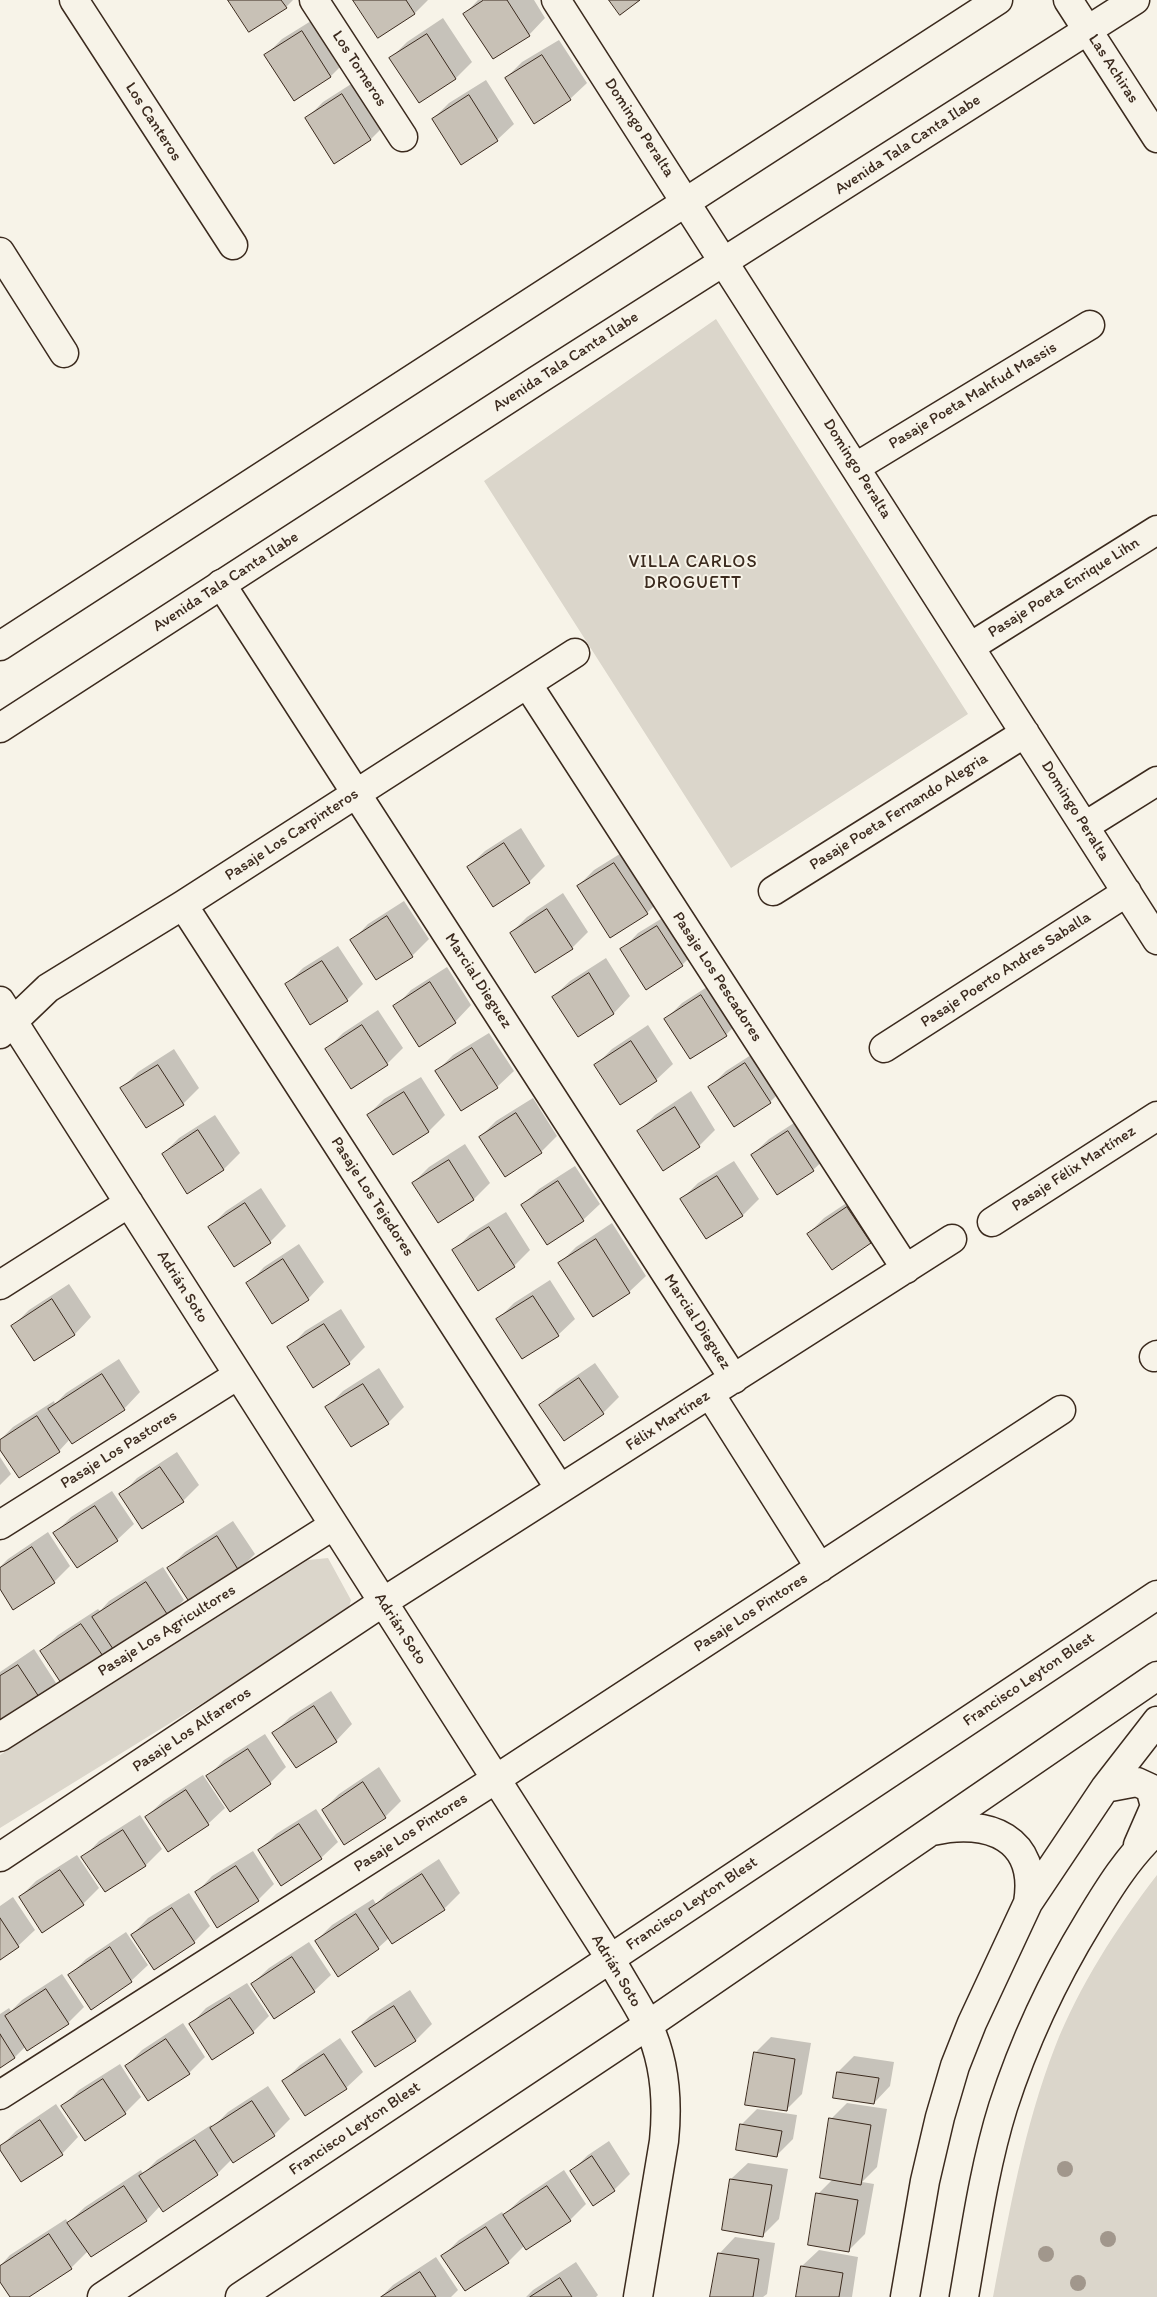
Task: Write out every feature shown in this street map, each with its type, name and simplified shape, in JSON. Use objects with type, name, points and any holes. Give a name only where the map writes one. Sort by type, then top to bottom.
[{"type":"street","name":"Los Canteros","points":[[74,0],[233,245]]},
{"type":"street","name":"Los Torneros","points":[[314,0],[403,137]]},
{"type":"street","name":"Domingo Peralta","points":[[556,0],[1157,940]]},
{"type":"street","points":[[0,646],[998,0]]},
{"type":"street","name":"Las Achiras","points":[[1068,0],[1157,138]]},
{"type":"street","name":"Avenida Tala Canta Ilabe","points":[[0,728],[221,584],[1135,0]]},
{"type":"street","points":[[0,252],[64,353]]},
{"type":"street","name":"Pasaje Poeta Mahfud Massis","points":[[856,467],[1090,325]]},
{"type":"street","name":"Pasaje Poeta Enrique Lihn","points":[[970,646],[1157,530]]},
{"type":"street","name":"Marcial Dieguez","points":[[221,584],[734,1378]]},
{"type":"street","name":"Pasaje Los Carpinteros","points":[[4,1018],[48,988],[183,905],[528,685],[575,653]]},
{"type":"street","name":"Pasaje Los Pescadores","points":[[528,685],[906,1269]]},
{"type":"street","name":"Pasaje Poeta Fernando Alegria","points":[[772,890],[1025,733]]},
{"type":"street","points":[[1085,826],[1157,781]]},
{"type":"street","name":"Pasaje Poerto Andres Saballa","points":[[884,1048],[1127,892]]},
{"type":"street","name":"Pasaje Los Tejedores","points":[[183,905],[560,1489]]},
{"type":"street","name":"Adrián Soto","points":[[4,1018],[129,1203],[610,1958],[648,2025],[660,2062],[665,2091],[666,2116],[664,2141],[638,2297]]},
{"type":"street","name":"Pasaje Félix Martínez","points":[[992,1222],[1157,1116]]},
{"type":"street","points":[[0,1285],[129,1203]]},
{"type":"street","name":"Félix Martínez","points":[[383,1602],[952,1239]]},
{"type":"street","name":"Pasaje Los Pastores","points":[[0,1525],[238,1375]]},
{"type":"street","name":"Pasaje Los Pintores","points":[[710,1394],[820,1568]]},
{"type":"street","name":"Pasaje Los Pintores","points":[[0,2095],[496,1779],[1061,1410]]},
{"type":"street","name":"Pasaje Los Agricultores","points":[[0,1737],[334,1526]]},
{"type":"street","name":"Francisco Leyton Blest","points":[[102,2297],[1157,1595]]},
{"type":"street","name":"Pasaje Los Alfareros","points":[[0,1857],[383,1602]]},
{"type":"street","points":[[240,2297],[648,2025],[1157,1676]]},
{"type":"street","points":[[905,2297],[925,2181],[940,2117],[972,2022],[1028,1903],[1105,1788],[1157,1721]]},
{"type":"street","points":[[1105,1788],[1137,1782],[1145,1784],[1152,1793],[1155,1806],[1137,1849]]},
{"type":"street","points":[[925,1834],[949,1828],[968,1826],[995,1832],[1009,1839],[1020,1851],[1027,1870],[1030,1893],[1028,1903]]},
{"type":"street","points":[[964,2297],[984,2186],[1002,2109],[1020,2056],[1043,2006],[1078,1940],[1115,1879],[1137,1849],[1157,1830]]},
{"type":"shaded area","name":"VILLA CARLOS DROGUETT","points":[[716,319],[968,714],[731,868],[484,481]]},
{"type":"shaded area","points":[[328,1558],[351,1600],[347,1614],[0,1828],[0,1755],[308,1560]]},
{"type":"shaded area","points":[[1157,1875],[1157,2297],[993,2297],[1011,2202],[1026,2139],[1034,2108],[1055,2047],[1087,1979],[1113,1936]]},
{"type":"building","points":[[228,0],[281,0],[287,8],[249,32]]},
{"type":"building","points":[[353,0],[406,0],[415,14],[378,38]]},
{"type":"building","points":[[484,0],[507,0],[530,36],[493,59],[463,14]]},
{"type":"building","points":[[609,0],[640,0],[620,15]]},
{"type":"building","points":[[302,31],[331,77],[294,101],[264,55]]},
{"type":"building","points":[[427,34],[456,79],[419,103],[389,58]]},
{"type":"building","points":[[542,55],[571,100],[534,124],[505,78]]},
{"type":"building","points":[[342,94],[371,140],[334,164],[305,118]]},
{"type":"building","points":[[469,95],[498,141],[461,165],[432,119]]},
{"type":"building","points":[[504,843],[530,883],[493,907],[467,867]]},
{"type":"building","points":[[614,863],[648,914],[610,938],[577,886]]},
{"type":"building","points":[[547,909],[573,949],[535,973],[510,933]]},
{"type":"building","points":[[387,916],[413,957],[376,980],[350,940]]},
{"type":"building","points":[[657,926],[683,966],[646,990],[620,949]]},
{"type":"building","points":[[322,961],[348,1001],[310,1025],[285,984]]},
{"type":"building","points":[[589,973],[614,1014],[578,1037],[552,997]]},
{"type":"building","points":[[430,982],[456,1023],[419,1047],[393,1006]]},
{"type":"building","points":[[701,995],[727,1036],[690,1059],[664,1019]]},
{"type":"building","points":[[362,1025],[388,1065],[351,1089],[325,1049]]},
{"type":"building","points":[[631,1041],[657,1081],[620,1105],[594,1065]]},
{"type":"building","points":[[472,1048],[498,1088],[461,1111],[435,1071]]},
{"type":"building","points":[[745,1063],[771,1103],[734,1127],[708,1087]]},
{"type":"building","points":[[158,1065],[184,1105],[146,1128],[120,1088]]},
{"type":"building","points":[[404,1092],[429,1132],[393,1155],[367,1115]]},
{"type":"building","points":[[675,1107],[700,1147],[663,1171],[637,1131]]},
{"type":"building","points":[[516,1113],[542,1153],[505,1177],[479,1137]]},
{"type":"building","points":[[198,1130],[224,1170],[187,1194],[162,1154]]},
{"type":"building","points":[[788,1131],[814,1171],[777,1195],[751,1155]]},
{"type":"building","points":[[449,1160],[474,1200],[438,1223],[412,1183]]},
{"type":"building","points":[[717,1176],[743,1216],[706,1239],[680,1199]]},
{"type":"building","points":[[558,1181],[584,1221],[547,1245],[521,1205]]},
{"type":"building","points":[[245,1203],[271,1243],[234,1267],[208,1227]]},
{"type":"building","points":[[847,1207],[871,1243],[832,1270],[807,1234]]},
{"type":"building","points":[[489,1227],[515,1267],[478,1291],[452,1250]]},
{"type":"building","points":[[596,1239],[630,1293],[593,1317],[558,1263]]},
{"type":"building","points":[[283,1259],[309,1300],[272,1324],[246,1283]]},
{"type":"building","points":[[533,1296],[559,1336],[522,1359],[496,1319]]},
{"type":"building","points":[[52,1299],[75,1335],[34,1361],[11,1326]]},
{"type":"building","points":[[324,1324],[350,1364],[313,1388],[287,1347]]},
{"type":"building","points":[[102,1374],[125,1410],[72,1444],[48,1409]]},
{"type":"building","points":[[579,1378],[604,1414],[564,1441],[539,1405]]},
{"type":"building","points":[[363,1384],[389,1424],[351,1447],[325,1407]]},
{"type":"building","points":[[37,1416],[60,1452],[19,1478],[0,1450],[0,1440]]},
{"type":"building","points":[[160,1467],[184,1502],[142,1529],[119,1494]]},
{"type":"building","points":[[95,1506],[118,1541],[77,1568],[53,1533]]},
{"type":"building","points":[[217,1536],[239,1571],[190,1603],[167,1568]]},
{"type":"building","points":[[32,1547],[55,1583],[13,1610],[0,1589],[0,1568]]},
{"type":"building","points":[[146,1582],[169,1617],[115,1652],[92,1617]]},
{"type":"building","points":[[81,1624],[105,1659],[63,1686],[40,1651]]},
{"type":"building","points":[[18,1665],[41,1700],[0,1726],[0,1676]]},
{"type":"building","points":[[314,1706],[337,1742],[296,1768],[272,1733]]},
{"type":"building","points":[[248,1749],[271,1784],[230,1812],[206,1776]]},
{"type":"building","points":[[363,1782],[386,1818],[344,1845],[322,1810]]},
{"type":"building","points":[[186,1790],[209,1825],[168,1852],[145,1817]]},
{"type":"building","points":[[299,1824],[322,1859],[281,1886],[258,1850]]},
{"type":"building","points":[[123,1830],[146,1866],[105,1892],[81,1857]]},
{"type":"building","points":[[236,1866],[259,1901],[217,1928],[195,1892]]},
{"type":"building","points":[[60,1870],[84,1905],[42,1933],[19,1897]]},
{"type":"building","points":[[422,1874],[445,1910],[392,1944],[369,1909]]},
{"type":"building","points":[[172,1908],[195,1943],[154,1970],[131,1935]]},
{"type":"building","points":[[356,1914],[379,1949],[338,1977],[315,1941]]},
{"type":"building","points":[[0,1918],[19,1947],[0,1960]]},
{"type":"building","points":[[110,1947],[132,1982],[91,2010],[68,1975]]},
{"type":"building","points":[[292,1957],[315,1992],[274,2019],[251,1984]]},
{"type":"building","points":[[46,1989],[69,2024],[27,2051],[5,2016]]},
{"type":"building","points":[[230,1998],[254,2033],[212,2060],[189,2024]]},
{"type":"building","points":[[394,2006],[416,2041],[375,2067],[352,2032]]},
{"type":"building","points":[[0,2034],[15,2058],[0,2068]]},
{"type":"building","points":[[166,2039],[190,2074],[148,2101],[125,2066]]},
{"type":"building","points":[[754,2052],[795,2059],[787,2111],[745,2105]]},
{"type":"building","points":[[324,2054],[347,2089],[305,2116],[282,2081]]},
{"type":"building","points":[[837,2072],[879,2078],[874,2104],[833,2098]]},
{"type":"building","points":[[103,2079],[126,2114],[85,2141],[61,2106]]},
{"type":"building","points":[[252,2101],[275,2136],[233,2163],[210,2128]]},
{"type":"building","points":[[829,2118],[871,2125],[861,2185],[820,2178]]},
{"type":"building","points":[[40,2120],[63,2155],[21,2182],[0,2150],[0,2146]]},
{"type":"building","points":[[740,2124],[782,2131],[777,2157],[736,2150]]},
{"type":"building","points":[[195,2140],[218,2175],[163,2212],[139,2176]]},
{"type":"building","points":[[592,2156],[615,2191],[593,2206],[570,2171]]},
{"type":"building","points":[[730,2179],[772,2185],[763,2237],[722,2230]]},
{"type":"building","points":[[124,2186],[147,2221],[91,2257],[67,2223]]},
{"type":"building","points":[[547,2186],[571,2221],[526,2250],[503,2215]]},
{"type":"building","points":[[816,2193],[858,2200],[849,2252],[808,2245]]},
{"type":"building","points":[[486,2227],[509,2263],[465,2291],[441,2256]]},
{"type":"building","points":[[49,2234],[72,2269],[29,2297],[10,2297],[0,2282],[0,2266]]},
{"type":"building","points":[[718,2253],[759,2259],[753,2297],[710,2297]]},
{"type":"building","points":[[801,2266],[843,2273],[839,2297],[796,2297]]},
{"type":"building","points":[[420,2272],[436,2297],[381,2297]]},
{"type":"building","points":[[560,2278],[572,2297],[530,2297]]},
{"type":"district","name":"VILLA CARLOS DROGUETT","points":[[693,572]]}]
